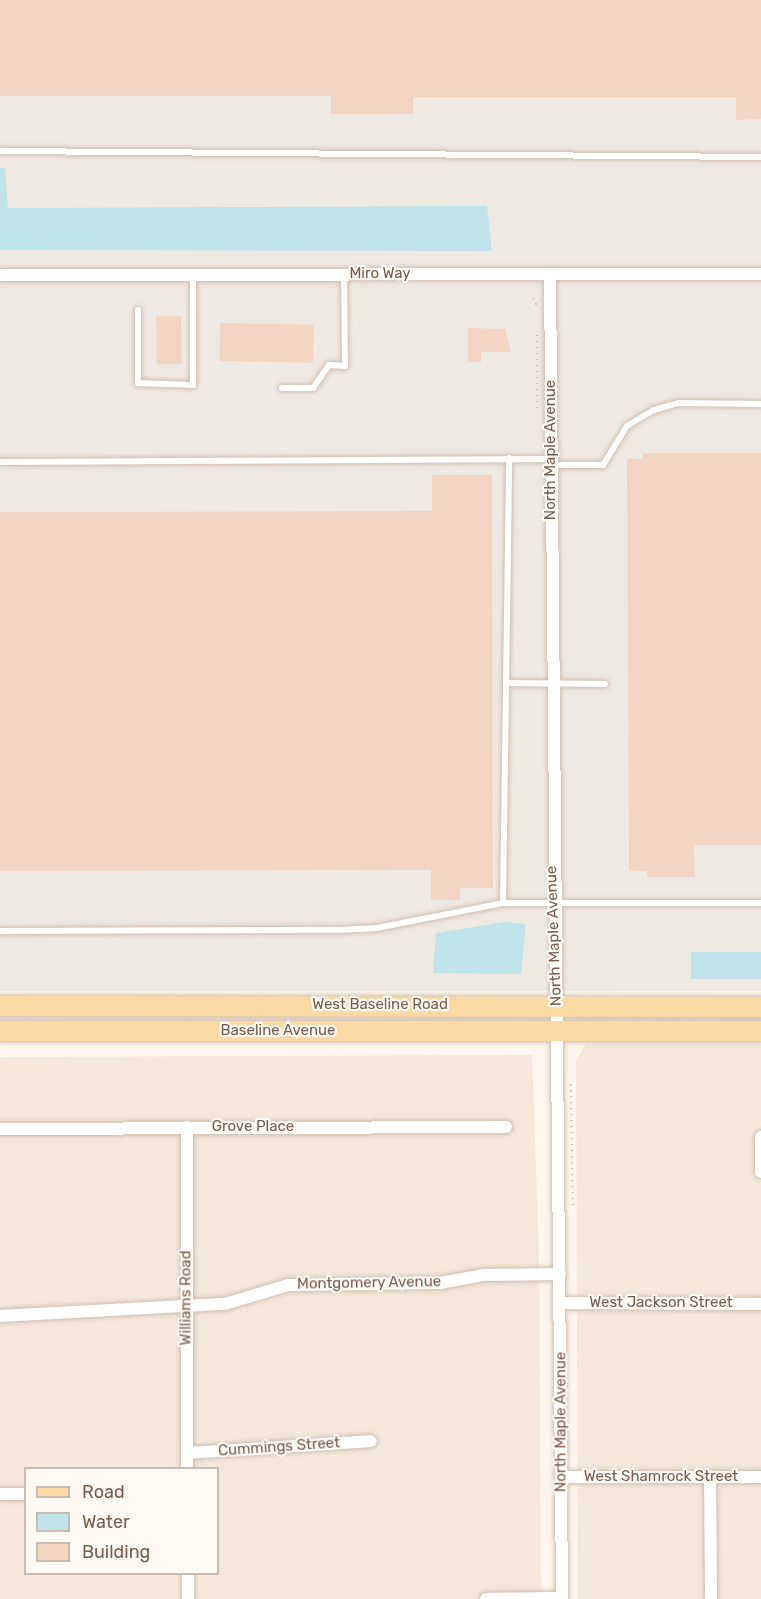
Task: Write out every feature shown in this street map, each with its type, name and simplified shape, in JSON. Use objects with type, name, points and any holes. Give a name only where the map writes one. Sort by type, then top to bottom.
[{"type":"main road","name":"West Baseline Road","points":[[0,1006],[761,1006]]},
{"type":"main road","name":"Baseline Avenue","points":[[0,1031],[557,1031]]},
{"type":"main road","points":[[557,1031],[761,1031]]},
{"type":"street","name":"North Maple Avenue","points":[[550,274],[551,683],[561,1303],[562,1599]]},
{"type":"street","name":"Miro Way","points":[[0,275],[761,274]]},
{"type":"street","name":"Williams Road","points":[[187,1127],[185,1305],[187,1467]]},
{"type":"street","name":"Grove Place","points":[[0,1129],[506,1127]]},
{"type":"street","points":[[761,1137],[761,1172]]},
{"type":"street","name":"Montgomery Avenue","points":[[0,1316],[225,1304],[288,1285],[440,1283],[484,1275],[560,1274]]},
{"type":"street","name":"West Jackson Street","points":[[561,1303],[761,1304]]},
{"type":"street","name":"Cummings Street","points":[[187,1453],[371,1442]]},
{"type":"street","points":[[710,1476],[711,1599]]},
{"type":"street","name":"West Shamrock Street","points":[[561,1477],[761,1477]]},
{"type":"street","points":[[0,1494],[24,1494]]},
{"type":"street","points":[[188,1575],[188,1599]]},
{"type":"street","points":[[486,1599],[562,1599]]},
{"type":"lane","points":[[0,151],[761,157]]},
{"type":"lane","points":[[282,388],[313,388],[329,365],[345,366],[344,274]]},
{"type":"lane","points":[[138,310],[138,383],[193,385],[193,275]]},
{"type":"lane","points":[[0,462],[509,458],[603,465],[627,426],[654,410],[679,403],[761,404]]},
{"type":"lane","points":[[503,903],[509,458]]},
{"type":"lane","points":[[506,682],[605,684]]},
{"type":"lane","points":[[0,932],[377,928],[503,903],[761,903]]},
{"type":"path","points":[[532,298],[537,317]]},
{"type":"path","points":[[537,329],[537,408]]},
{"type":"path","points":[[570,1078],[573,1210]]},
{"type":"shaded area","points":[[0,0],[761,0],[761,991],[0,991]]},
{"type":"shaded area","points":[[761,1043],[761,1599],[578,1599],[576,1061],[586,1044]]},
{"type":"shaded area","points":[[532,1055],[539,1255],[541,1599],[0,1599],[0,1057]]},
{"type":"water","points":[[0,168],[5,168],[8,208],[487,206],[492,251],[0,250]]},
{"type":"water","points":[[505,922],[526,924],[521,974],[433,973],[436,933]]},
{"type":"water","points":[[691,952],[761,952],[761,979],[691,979]]},
{"type":"building","points":[[0,0],[761,0],[761,119],[736,120],[736,97],[413,97],[413,114],[331,114],[331,96],[0,96]]},
{"type":"building","points":[[156,316],[181,316],[182,364],[157,364]]},
{"type":"building","points":[[220,323],[314,325],[313,363],[219,361]]},
{"type":"building","points":[[468,328],[505,329],[511,352],[481,352],[481,362],[468,362]]},
{"type":"building","points":[[643,453],[761,453],[761,845],[694,845],[695,877],[647,877],[647,871],[629,871],[627,459],[643,459]]},
{"type":"building","points":[[432,475],[492,475],[493,888],[460,888],[460,900],[431,900],[431,870],[0,871],[0,512],[432,511]]}]
